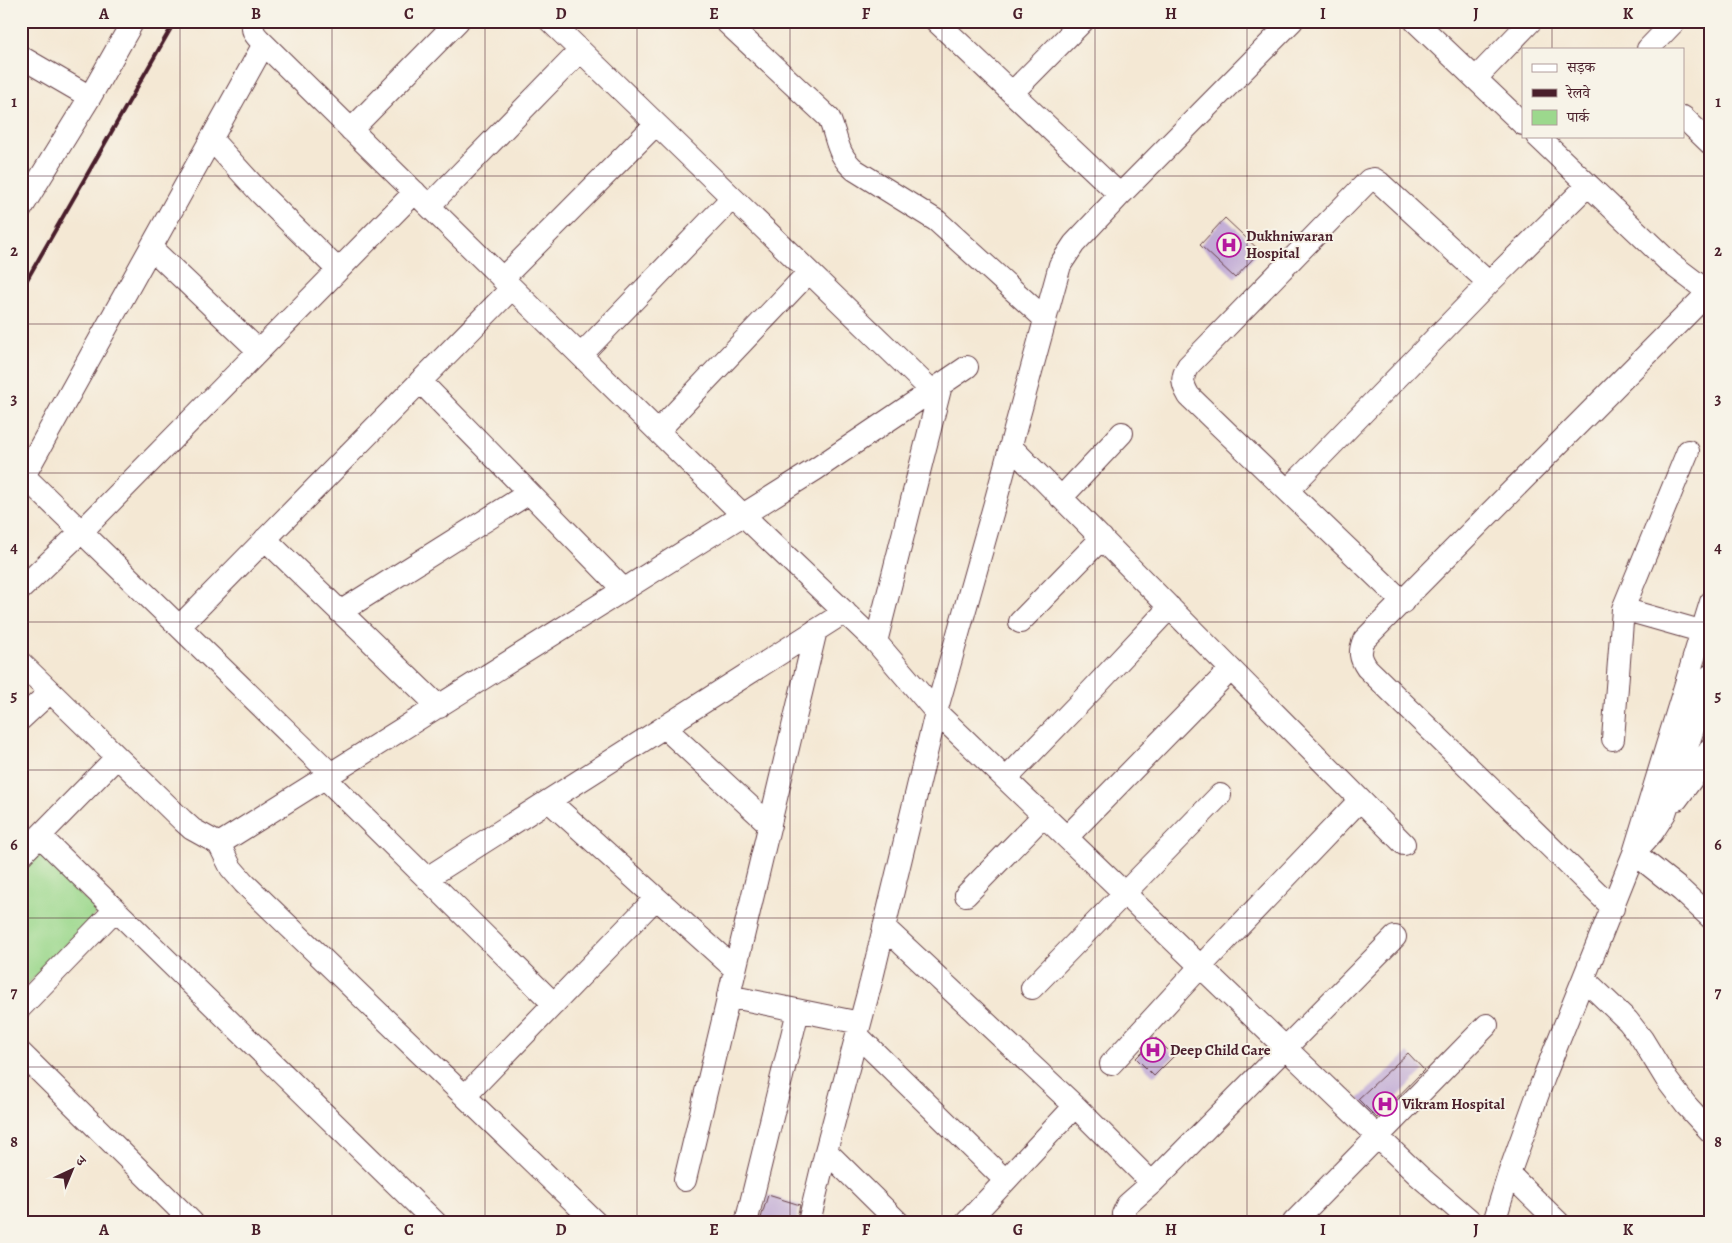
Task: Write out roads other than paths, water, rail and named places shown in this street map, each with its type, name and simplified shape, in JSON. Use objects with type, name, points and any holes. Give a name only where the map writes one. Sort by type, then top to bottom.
[{"type":"street","points":[[21,209],[28,183],[90,97],[133,21]]},
{"type":"street","points":[[254,21],[252,28],[254,34],[743,515],[876,642],[936,712],[1378,1137],[1472,1222]]},
{"type":"street","points":[[351,130],[458,21]]},
{"type":"street","points":[[550,21],[809,272],[936,388]]},
{"type":"street","points":[[725,21],[829,118],[835,131],[840,153],[854,170],[937,221],[1045,319]]},
{"type":"street","points":[[936,21],[1120,195]]},
{"type":"street","points":[[1012,93],[1083,21]]},
{"type":"street","points":[[809,1222],[859,1029],[936,712],[1060,265],[1074,244],[1120,195],[1292,21]]},
{"type":"street","points":[[1415,21],[1522,123]]},
{"type":"street","points":[[1476,78],[1531,21]]},
{"type":"street","points":[[1649,48],[1676,21]]},
{"type":"street","points":[[264,44],[23,474],[180,626],[426,878],[554,1004]]},
{"type":"street","points":[[21,589],[82,531],[338,270],[422,199],[580,51]]},
{"type":"street","points":[[21,57],[90,97]]},
{"type":"street","points":[[1684,118],[1711,144]]},
{"type":"street","points":[[180,626],[420,381],[507,283],[656,124]]},
{"type":"street","points":[[1539,138],[1670,263],[1710,293],[1364,640],[1359,650],[1361,660],[1367,668],[1613,908]]},
{"type":"street","points":[[211,139],[261,194],[338,270]]},
{"type":"street","points":[[1403,602],[1189,396],[1183,386],[1182,376],[1188,366],[1369,180],[1380,183],[1490,283]]},
{"type":"street","points":[[1288,490],[1588,185]]},
{"type":"street","points":[[581,355],[732,198]]},
{"type":"street","points":[[151,248],[259,351]]},
{"type":"street","points":[[658,431],[809,272]]},
{"type":"street","points":[[219,844],[816,469],[967,367]]},
{"type":"street","points":[[420,381],[624,590]]},
{"type":"street","points":[[876,642],[936,388]]},
{"type":"street","points":[[1061,498],[1122,433]]},
{"type":"street","points":[[1011,447],[1404,844]]},
{"type":"street","points":[[1613,739],[1623,609],[1688,451]]},
{"type":"street","points":[[340,612],[529,493]]},
{"type":"street","points":[[1020,622],[1102,538]]},
{"type":"street","points":[[265,539],[439,707]]},
{"type":"street","points":[[1494,1222],[1544,1077],[1634,853],[1707,633],[1711,602]]},
{"type":"street","points":[[1006,778],[1170,607]]},
{"type":"street","points":[[1623,609],[1707,633]]},
{"type":"street","points":[[426,878],[845,612]]},
{"type":"street","points":[[685,1180],[816,630]]},
{"type":"street","points":[[21,663],[192,829],[219,844],[231,868],[244,882],[594,1222]]},
{"type":"street","points":[[1067,837],[1231,668]]},
{"type":"street","points":[[1665,813],[1711,675]]},
{"type":"street","points":[[21,719],[50,692]]},
{"type":"street","points":[[664,727],[770,825]]},
{"type":"street","points":[[1634,853],[1652,834],[1665,813],[1694,776],[1711,748]]},
{"type":"street","points":[[21,855],[117,757]]},
{"type":"street","points":[[1032,988],[1220,795]]},
{"type":"street","points":[[548,800],[735,969]]},
{"type":"street","points":[[1111,1064],[1201,966],[1360,800]]},
{"type":"street","points":[[966,895],[1044,815]]},
{"type":"street","points":[[40,836],[435,1222]]},
{"type":"street","points":[[1634,853],[1682,891],[1711,918]]},
{"type":"street","points":[[465,1096],[656,898]]},
{"type":"street","points":[[21,1007],[115,910]]},
{"type":"street","points":[[884,927],[1075,1106],[1152,1183]]},
{"type":"street","points":[[1127,1222],[1123,1214],[1127,1205],[1152,1183],[1395,937]]},
{"type":"street","points":[[1584,979],[1628,1021],[1686,1105],[1711,1132]]},
{"type":"street","points":[[728,996],[798,1011],[859,1029],[1005,1180]]},
{"type":"street","points":[[747,1219],[798,1011]]},
{"type":"street","points":[[1294,1222],[1487,1024]]},
{"type":"street","points":[[21,1053],[192,1222]]},
{"type":"street","points":[[967,1222],[1075,1106]]},
{"type":"street","points":[[826,1151],[898,1222]]},
{"type":"street","points":[[1509,1174],[1558,1222]]},
{"type":"railway","points":[[21,290],[175,21]]},
{"type":"place","name":"Dukhniwaran Hospital","points":[[1229,245]]},
{"type":"place","name":"Deep Child Care","points":[[1153,1050]]},
{"type":"place","name":"Vikram Hospital","points":[[1385,1104]]}]
